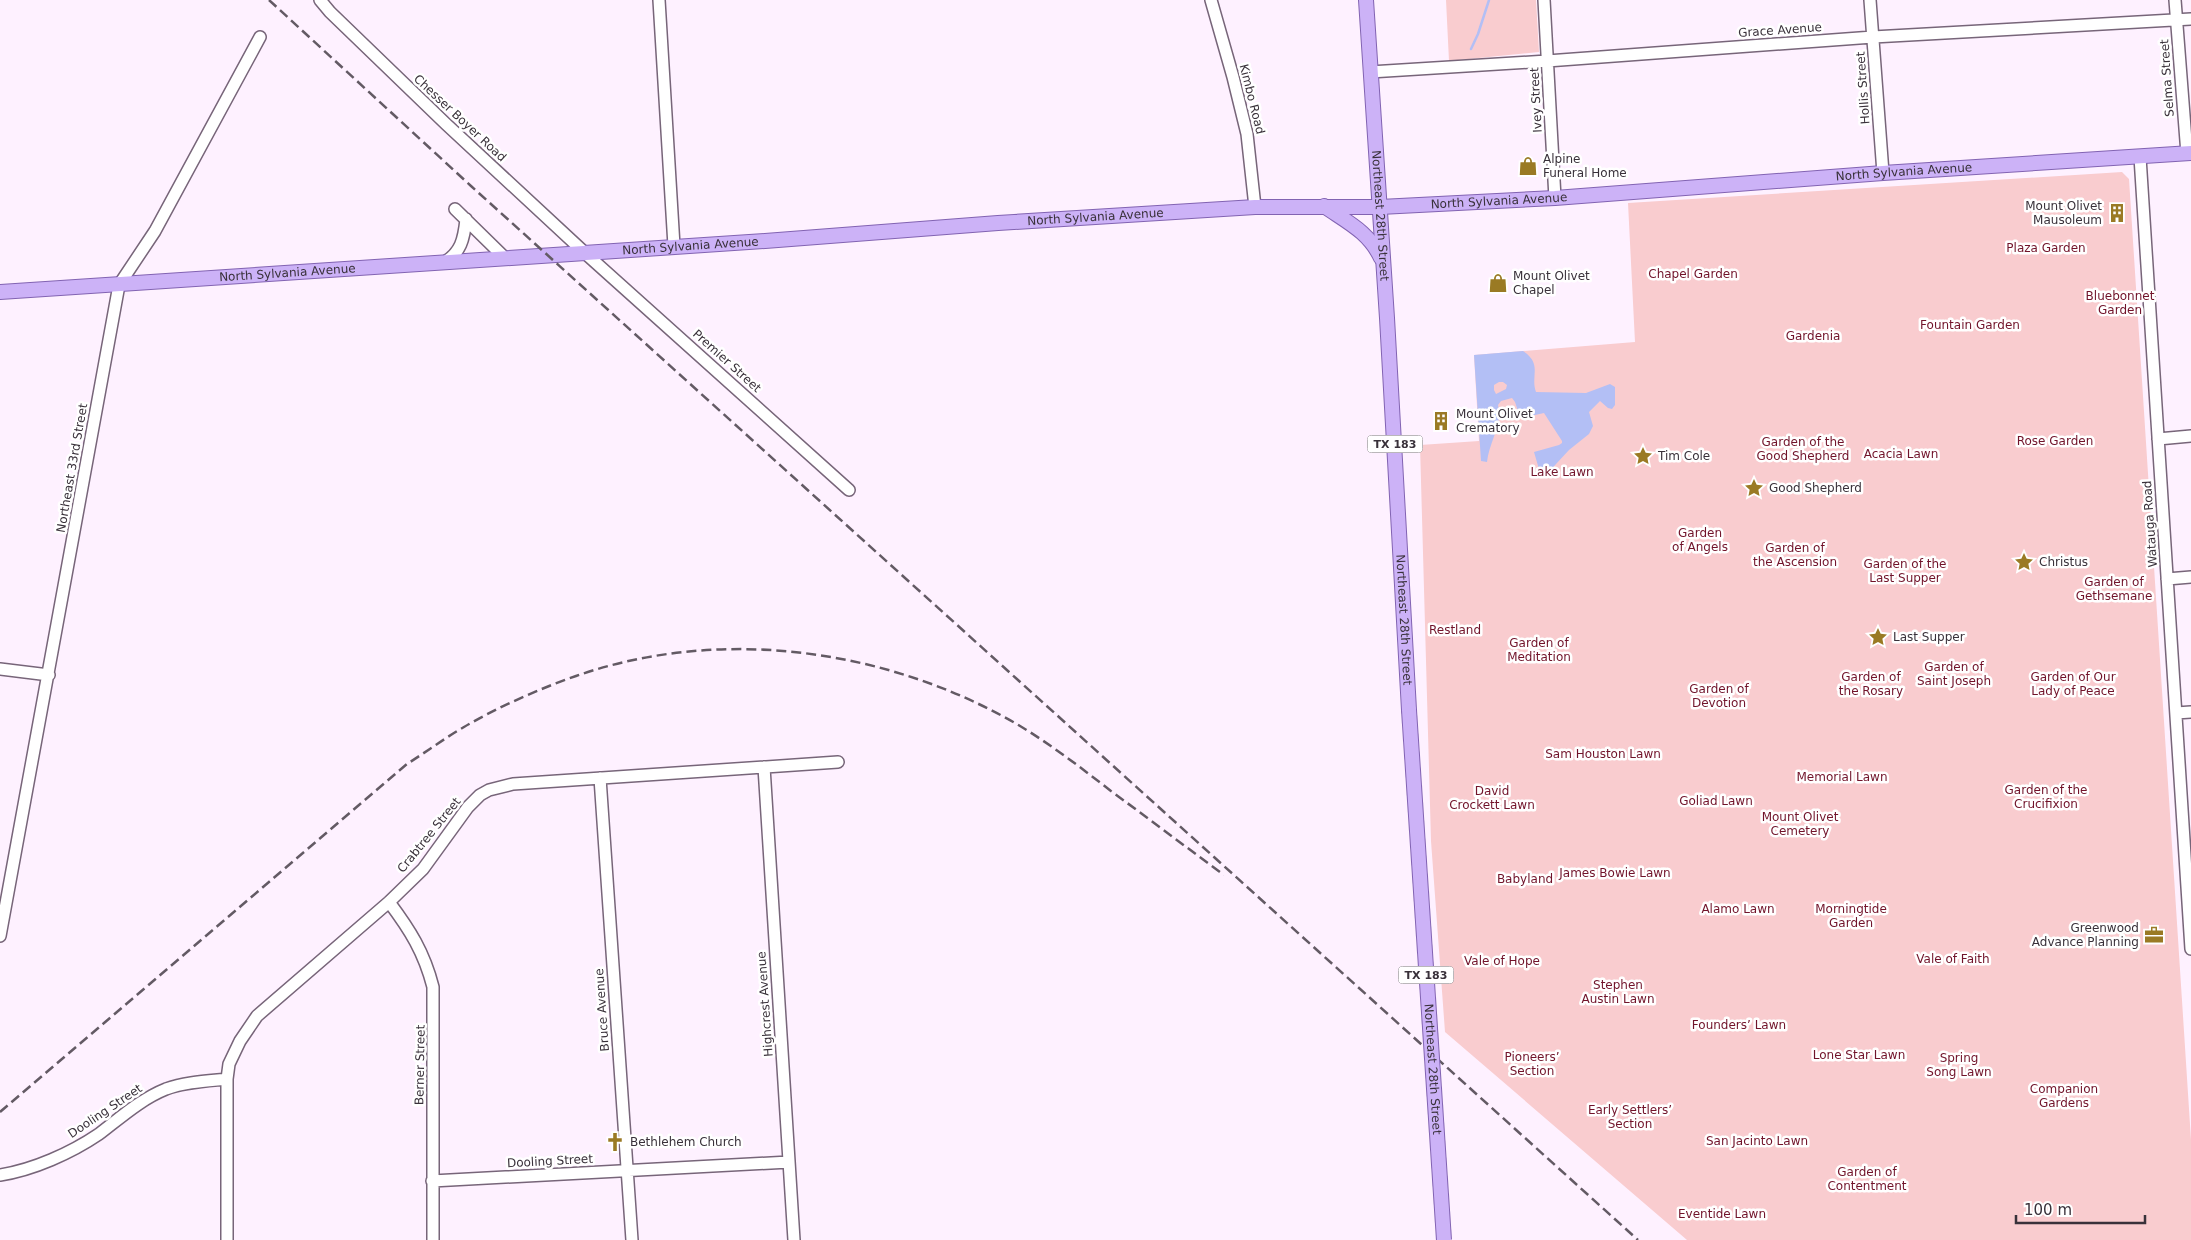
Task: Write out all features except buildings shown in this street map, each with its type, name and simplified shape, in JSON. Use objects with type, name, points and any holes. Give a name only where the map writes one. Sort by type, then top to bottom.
[{"type":"main road","name":"Northeast 28th Street","points":[[1366,0],[1444,1240]]},
{"type":"main road","name":"North Sylvania Avenue","points":[[0,292],[1255,207],[1380,207],[1555,198],[1883,173],[2189,154]]},
{"type":"main road","points":[[1324,206],[1360,230],[1370,240],[1384,263]]},
{"type":"street","name":"Chesser Boyer Road","points":[[320,0],[439,118],[585,253]]},
{"type":"street","points":[[659,0],[674,246]]},
{"type":"street","name":"Kimbo Road","points":[[1211,0],[1247,134],[1255,207]]},
{"type":"street","name":"Ivey Street","points":[[1544,0],[1555,198]]},
{"type":"street","name":"Hollis Street","points":[[1870,0],[1883,173]]},
{"type":"street","name":"Selma Street","points":[[2175,0],[2189,154]]},
{"type":"street","name":"Grace Avenue","points":[[1370,72],[1873,37],[2191,19]]},
{"type":"street","name":"Northeast 33rd Street","points":[[0,936],[119,285],[155,231],[260,37]]},
{"type":"street","name":"Watauga Road","points":[[2140,157],[2176,713],[2187,826],[2191,949]]},
{"type":"street","points":[[455,209],[506,259]]},
{"type":"street","points":[[443,263],[460,249],[464,237],[466,219]]},
{"type":"street","name":"Premier Street","points":[[585,253],[849,490]]},
{"type":"street","points":[[2158,439],[2191,436]]},
{"type":"street","points":[[2167,580],[2191,578]]},
{"type":"street","points":[[0,669],[49,675]]},
{"type":"street","points":[[2176,713],[2191,712]]},
{"type":"street","name":"Crabtree Street","points":[[227,1240],[226,1079],[229,1064],[240,1041],[256,1016],[389,902],[423,869],[468,807],[480,795],[513,784],[838,762]]},
{"type":"street","name":"Highcrest Avenue","points":[[764,767],[794,1240]]},
{"type":"street","name":"Bruce Avenue","points":[[600,778],[632,1240]]},
{"type":"street","name":"Berner Street","points":[[389,902],[418,945],[427,963],[433,987],[432,1240]]},
{"type":"street","name":"Dooling Street","points":[[0,1175],[36,1165],[72,1150],[135,1106],[166,1089],[179,1085],[226,1079]]},
{"type":"street","name":"Dooling Street","points":[[432,1181],[788,1162]]},
{"type":"green space","points":[[1446,0],[1536,0],[1539,52],[1449,61]]},
{"type":"green space","name":"Mount Olivet Cemetery","points":[[2122,172],[2129,179],[2191,1140],[2191,1240],[1687,1240],[1445,1032],[1431,841],[1420,445],[1479,441],[1474,355],[1635,342],[1628,203]]},
{"type":"water","points":[[1523,351],[1533,361],[1536,392],[1586,393],[1610,384],[1615,387],[1615,405],[1612,409],[1608,408],[1600,401],[1589,412],[1593,426],[1589,434],[1569,450],[1544,477],[1541,476],[1534,452],[1559,445],[1562,441],[1544,413],[1526,417],[1519,414],[1512,398],[1501,401],[1498,405],[1499,420],[1487,462],[1481,461],[1474,355]],"holes":[[[1503,382],[1507,385],[1506,389],[1496,394],[1494,385]]]},
{"type":"waterway","points":[[1471,49],[1489,0]]},
{"type":"railway","points":[[269,0],[471,186],[1638,1240]]},
{"type":"railway","points":[[0,1112],[407,764],[464,727],[519,699],[576,676],[631,661],[686,652],[743,649],[800,653],[856,662],[911,677],[964,697],[1028,731],[1224,875]]},
{"type":"place","name":"Alpine Funeral Home","points":[[1528,166]]},
{"type":"place","name":"Mount Olivet Mausoleum","points":[[2117,213]]},
{"type":"place","name":"Mount Olivet Chapel","points":[[1498,283]]},
{"type":"place","name":"Mount Olivet Crematory","points":[[1441,421]]},
{"type":"place","name":"Tim Cole","points":[[1643,456]]},
{"type":"place","name":"Good Shepherd","points":[[1754,488]]},
{"type":"place","name":"Christus","points":[[2024,562]]},
{"type":"place","name":"Last Supper","points":[[1878,637]]},
{"type":"place","name":"Greenwood Advance Planning","points":[[2154,935]]},
{"type":"place","name":"Bethlehem Church","points":[[615,1142]]},
{"type":"park label","name":"Plaza Garden","points":[[2046,248]]},
{"type":"park label","name":"Chapel Garden","points":[[1693,274]]},
{"type":"park label","name":"Bluebonnet Garden","points":[[2120,303]]},
{"type":"park label","name":"Fountain Garden","points":[[1970,325]]},
{"type":"park label","name":"Gardenia","points":[[1813,336]]},
{"type":"park label","name":"Rose Garden","points":[[2055,441]]},
{"type":"park label","name":"Garden of the Good Shepherd","points":[[1803,449]]},
{"type":"park label","name":"Acacia Lawn","points":[[1901,454]]},
{"type":"park label","name":"Lake Lawn","points":[[1562,472]]},
{"type":"park label","name":"Garden of Angels","points":[[1700,540]]},
{"type":"park label","name":"Garden of the Ascension","points":[[1795,555]]},
{"type":"park label","name":"Garden of the Last Supper","points":[[1905,571]]},
{"type":"park label","name":"Garden of Gethsemane","points":[[2114,589]]},
{"type":"park label","name":"Restland","points":[[1455,630]]},
{"type":"park label","name":"Garden of Meditation","points":[[1539,650]]},
{"type":"park label","name":"Garden of Saint Joseph","points":[[1954,674]]},
{"type":"park label","name":"Garden of the Rosary","points":[[1871,684]]},
{"type":"park label","name":"Garden of Our Lady of Peace","points":[[2073,684]]},
{"type":"park label","name":"Garden of Devotion","points":[[1719,696]]},
{"type":"park label","name":"Sam Houston Lawn","points":[[1603,754]]},
{"type":"park label","name":"Memorial Lawn","points":[[1842,777]]},
{"type":"park label","name":"Garden of the Crucifixion","points":[[2046,797]]},
{"type":"park label","name":"David Crockett Lawn","points":[[1492,798]]},
{"type":"park label","name":"Goliad Lawn","points":[[1716,801]]},
{"type":"park label","name":"James Bowie Lawn","points":[[1615,873]]},
{"type":"park label","name":"Babyland","points":[[1525,879]]},
{"type":"park label","name":"Alamo Lawn","points":[[1738,909]]},
{"type":"park label","name":"Morningtide Garden","points":[[1851,916]]},
{"type":"park label","name":"Vale of Faith","points":[[1953,959]]},
{"type":"park label","name":"Vale of Hope","points":[[1502,961]]},
{"type":"park label","name":"Stephen Austin Lawn","points":[[1618,992]]},
{"type":"park label","name":"Founders’ Lawn","points":[[1739,1025]]},
{"type":"park label","name":"Lone Star Lawn","points":[[1859,1055]]},
{"type":"park label","name":"Pioneers’ Section","points":[[1532,1064]]},
{"type":"park label","name":"Spring Song Lawn","points":[[1959,1065]]},
{"type":"park label","name":"Companion Gardens","points":[[2064,1096]]},
{"type":"park label","name":"Early Settlers’ Section","points":[[1630,1117]]},
{"type":"park label","name":"San Jacinto Lawn","points":[[1757,1141]]},
{"type":"park label","name":"Garden of Contentment","points":[[1867,1179]]},
{"type":"park label","name":"Eventide Lawn","points":[[1722,1214]]}]
